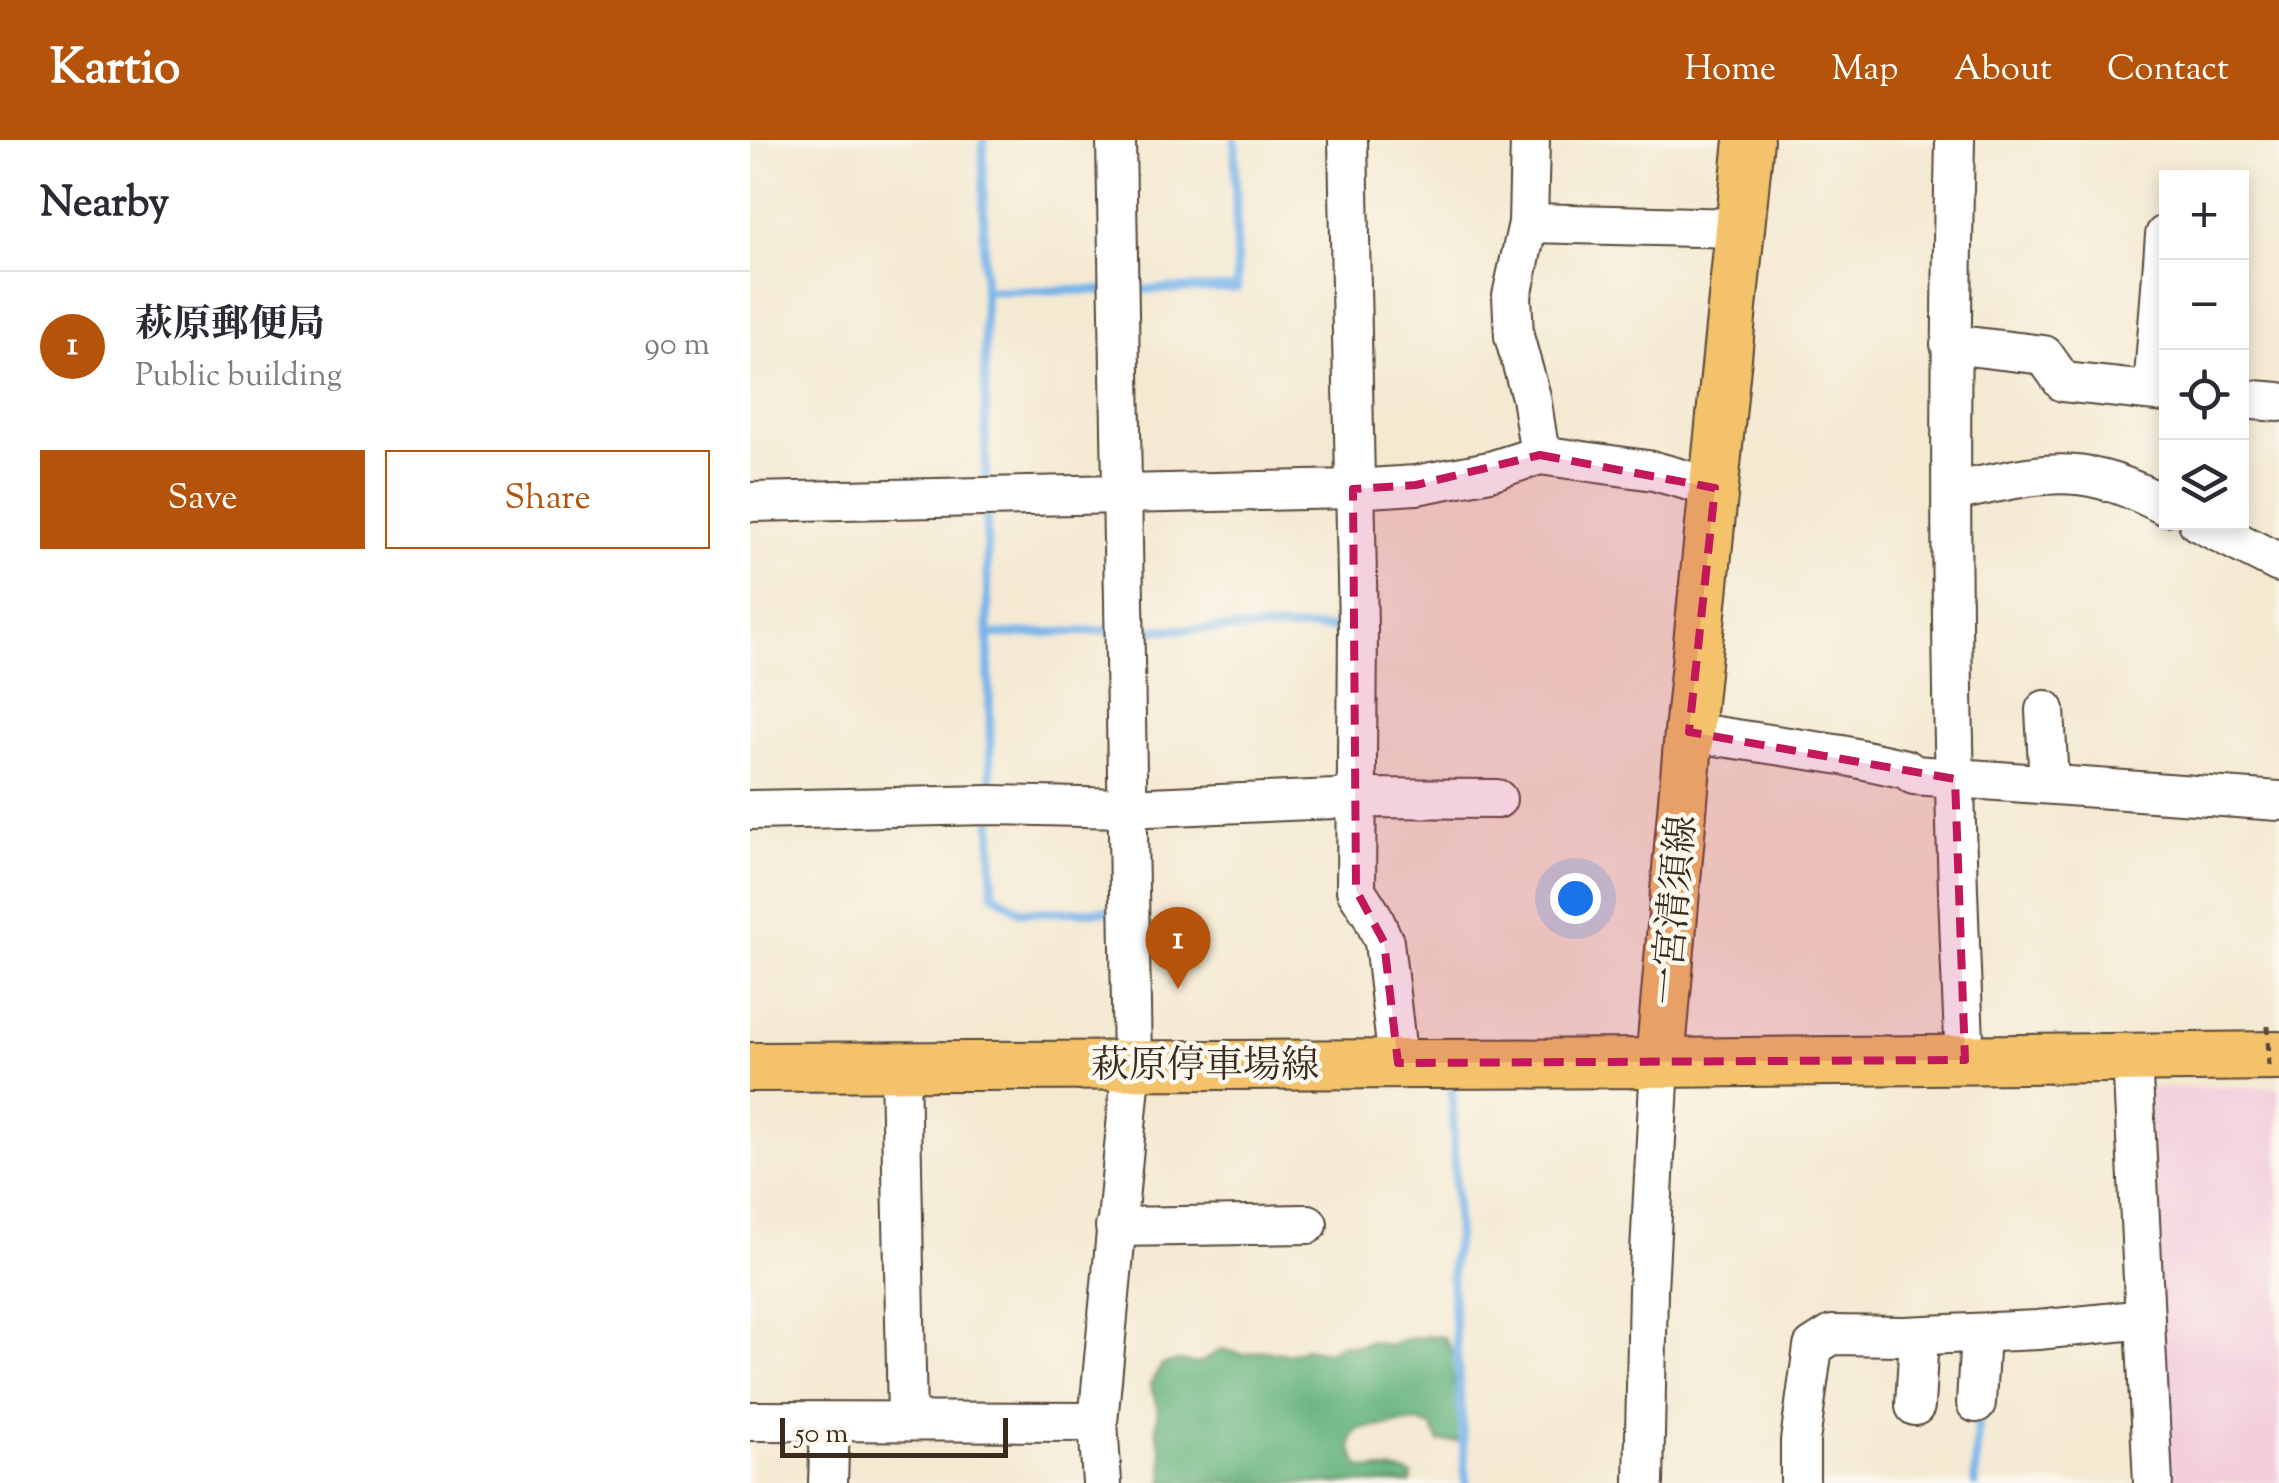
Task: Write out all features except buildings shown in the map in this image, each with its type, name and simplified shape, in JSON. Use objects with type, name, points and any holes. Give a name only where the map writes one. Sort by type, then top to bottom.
[{"type":"main road","name":"一宮清須線","points":[[1660,1064],[1749,140]]},
{"type":"main road","points":[[1660,1064],[2132,1057],[2272,1051]]},
{"type":"main road","name":"萩原停車場線","points":[[750,1068],[1132,1063],[1660,1064]]},
{"type":"street","points":[[1102,1483],[1098,1422],[1132,1063],[1116,140]]},
{"type":"street","points":[[1348,140],[1356,890],[1384,942],[1398,1063]]},
{"type":"street","points":[[1530,140],[1528,223],[1512,296],[1540,456]]},
{"type":"street","points":[[1955,140],[1950,344],[1955,779],[1965,1060]]},
{"type":"street","points":[[1528,223],[1740,228]]},
{"type":"street","points":[[2161,350],[2164,260]]},
{"type":"street","points":[[1950,344],[2044,355],[2063,382],[2159,392]]},
{"type":"street","points":[[2249,400],[2279,402]]},
{"type":"street","points":[[750,502],[1353,489],[1434,482],[1490,472],[1540,456],[1654,471],[1716,488]]},
{"type":"street","points":[[1952,492],[2050,472],[2070,473],[2116,482],[2159,503]]},
{"type":"street","points":[[2214,530],[2279,563]]},
{"type":"street","points":[[2045,710],[2049,784]]},
{"type":"street","points":[[1689,732],[1842,755],[1906,769],[1914,775],[2279,801]]},
{"type":"street","points":[[750,810],[991,805],[1126,808],[1358,798],[1498,799]]},
{"type":"street","points":[[2132,1057],[2154,1483]]},
{"type":"street","points":[[1644,1483],[1648,1290],[1660,1064]]},
{"type":"street","points":[[900,1066],[907,1420]]},
{"type":"street","points":[[1115,1228],[1308,1224]]},
{"type":"street","points":[[1800,1483],[1800,1441],[1813,1347],[1832,1336],[2038,1330],[2145,1319]]},
{"type":"street","points":[[1976,1403],[1980,1333]]},
{"type":"street","points":[[1915,1406],[1919,1336]]},
{"type":"street","points":[[750,1422],[1098,1422]]},
{"type":"street","points":[[828,1483],[830,1422]]},
{"type":"highlighted area","points":[[1540,455],[1715,488],[1689,732],[1955,779],[1965,1060],[1398,1063],[1384,942],[1356,890],[1353,489],[1416,485]]},
{"type":"shaded area","points":[[2279,1087],[2279,1483],[2166,1483],[2147,1088]]},
{"type":"green space","points":[[1444,1337],[1457,1363],[1454,1381],[1463,1431],[1458,1441],[1439,1442],[1432,1427],[1418,1422],[1358,1429],[1351,1443],[1360,1467],[1412,1475],[1411,1483],[1164,1483],[1163,1455],[1156,1431],[1158,1408],[1150,1384],[1162,1365],[1179,1361],[1198,1364],[1222,1349],[1245,1355],[1264,1350],[1289,1354],[1306,1348],[1326,1352],[1341,1344],[1358,1346],[1371,1341],[1391,1346],[1402,1340]]},
{"type":"waterway","points":[[983,140],[986,486]]},
{"type":"waterway","points":[[1128,290],[1237,288],[1235,140]]},
{"type":"waterway","points":[[985,291],[1108,290]]},
{"type":"waterway","points":[[986,506],[991,796]]},
{"type":"waterway","points":[[1132,630],[1349,628]]},
{"type":"waterway","points":[[989,635],[1116,630]]},
{"type":"waterway","points":[[991,816],[993,893],[1021,912],[1112,911]]},
{"type":"waterway","points":[[1452,1089],[1457,1236],[1452,1286],[1466,1483]]},
{"type":"waterway","points":[[1975,1483],[1978,1413]]},
{"type":"place","name":"萩原郵便局","points":[[1178,989]]}]
